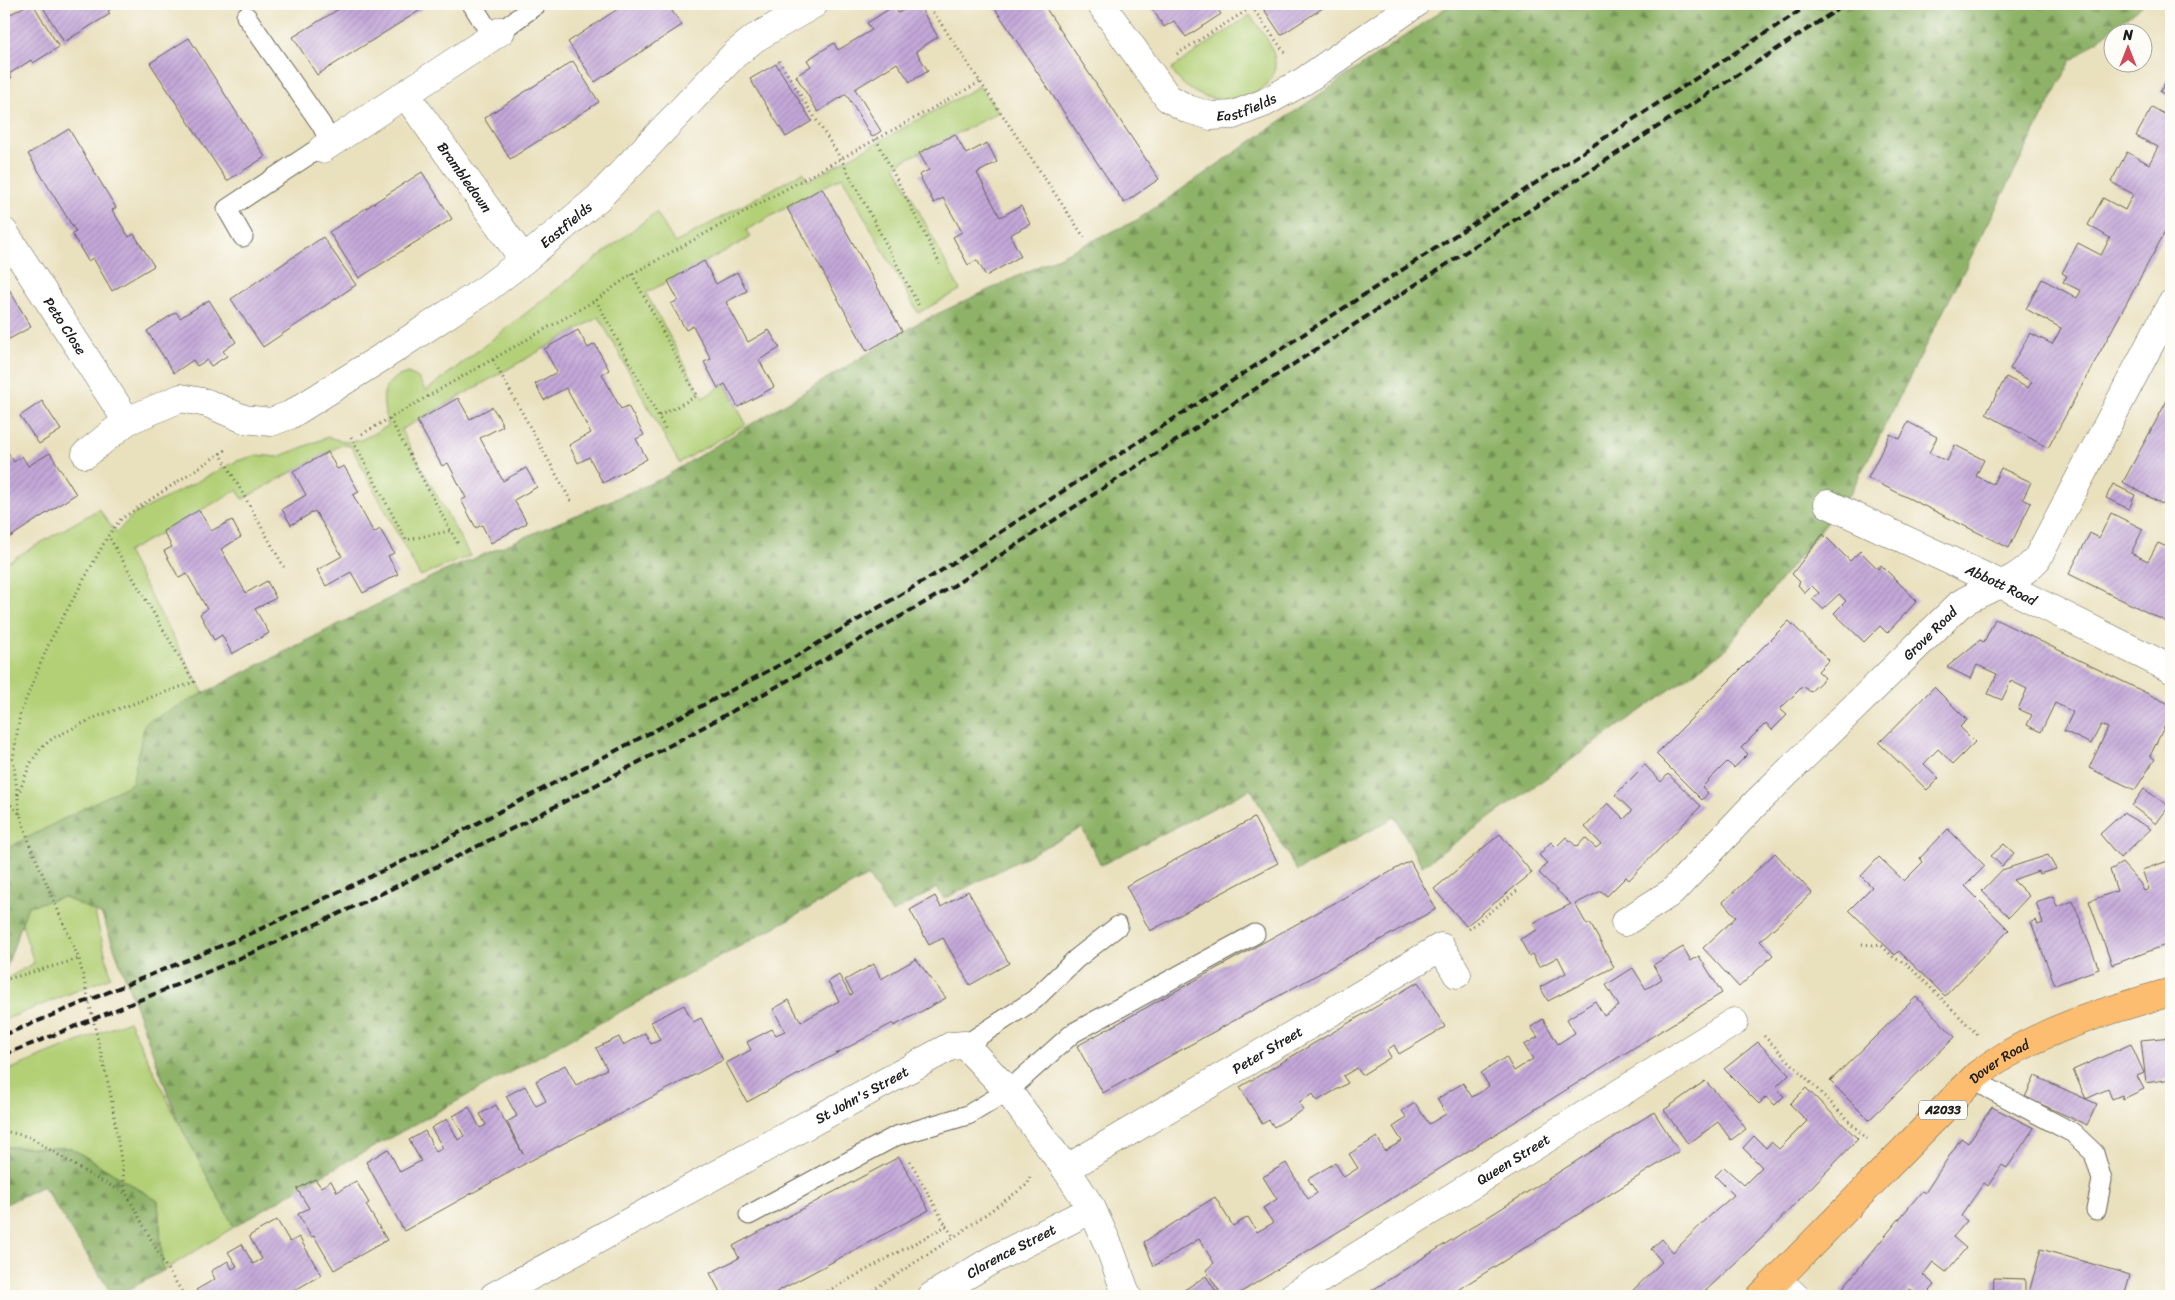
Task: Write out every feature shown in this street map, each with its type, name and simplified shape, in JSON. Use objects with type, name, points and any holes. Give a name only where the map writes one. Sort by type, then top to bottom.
[{"type":"main road","name":"Dover Road","points":[[1778,1291],[1986,1068],[2061,1029],[2136,1002],[2171,992]]},
{"type":"street","name":"Eastfields","points":[[128,421],[181,398],[207,403],[244,419],[271,422],[290,415],[486,289],[524,260],[598,198],[734,55],[755,38],[814,4]]},
{"type":"street","name":"Eastfields","points":[[1101,4],[1168,98],[1188,109],[1211,116],[1233,115],[1264,103],[1304,81],[1415,4]]},
{"type":"street","points":[[327,147],[497,34]]},
{"type":"street","name":"Brambledown","points":[[406,95],[524,260]]},
{"type":"street","name":"Peto Close","points":[[4,232],[128,421]]},
{"type":"street","name":"Grove Road","points":[[1625,922],[1672,892],[1756,803],[1960,604],[1977,593],[2003,585],[2024,573],[2037,559],[2171,304]]},
{"type":"street","points":[[86,454],[128,421]]},
{"type":"street","name":"Abbott Road","points":[[1828,504],[2003,585],[2171,669]]},
{"type":"street","points":[[1441,947],[1458,974]]},
{"type":"street","name":"Peter Street","points":[[1066,1169],[1441,947]]},
{"type":"street","name":"Queen Street","points":[[1293,1296],[1734,1022]]},
{"type":"street","points":[[965,1045],[1008,1091],[1066,1169],[1092,1209],[1110,1249],[1126,1296]]},
{"type":"street","name":"St John's Street","points":[[494,1296],[951,1046],[965,1045]]},
{"type":"street","name":"Clarence Street","points":[[932,1296],[992,1260],[1092,1209]]},
{"type":"lane","points":[[472,4],[497,34],[537,4]]},
{"type":"lane","points":[[243,237],[227,209],[313,152],[327,147],[320,124],[246,16]]},
{"type":"lane","points":[[965,1045],[1034,1000],[1076,959],[1118,926]]},
{"type":"lane","points":[[749,1215],[896,1136],[968,1115],[1008,1091],[1073,1033],[1255,934]]},
{"type":"lane","points":[[1986,1068],[1988,1088],[2073,1133],[2094,1153],[2102,1180],[2096,1210]]},
{"type":"path","points":[[928,4],[1084,237]]},
{"type":"path","points":[[1150,72],[1255,5],[1304,81]]},
{"type":"path","points":[[774,53],[841,159],[920,308]]},
{"type":"path","points":[[362,434],[596,300],[632,274],[980,82]]},
{"type":"path","points":[[876,139],[940,264]]},
{"type":"path","points":[[632,274],[697,396],[659,416]]},
{"type":"path","points":[[596,300],[667,432]]},
{"type":"path","points":[[492,360],[572,503]]},
{"type":"path","points":[[390,419],[459,546]]},
{"type":"path","points":[[351,437],[406,540],[450,531]]},
{"type":"path","points":[[185,1296],[167,1269],[126,1193],[112,1096],[79,959],[30,845],[20,814],[13,759],[20,714],[50,641],[108,536],[121,519],[227,449]]},
{"type":"path","points":[[220,453],[284,567]]},
{"type":"path","points":[[17,796],[30,764],[41,748],[53,738],[96,717],[194,682],[108,536]]},
{"type":"path","points":[[4,798],[20,814]]},
{"type":"path","points":[[1441,947],[1463,934],[1519,889]]},
{"type":"path","points":[[1862,944],[1882,946],[1894,958],[1906,963],[1977,1034],[1986,1068]]},
{"type":"path","points":[[4,980],[79,959]]},
{"type":"path","points":[[1734,1022],[1763,1035],[1862,1133]]},
{"type":"path","points":[[4,1131],[30,1137],[90,1176],[126,1193]]},
{"type":"path","points":[[896,1136],[954,1237]]},
{"type":"path","points":[[864,1296],[954,1237],[1028,1184],[1031,1176]]},
{"type":"path","points":[[818,1296],[946,1226]]},
{"type":"green space","points":[[1451,4],[2144,4],[2121,22],[2102,22],[2102,37],[2071,61],[1851,492],[1723,652],[1422,866],[1395,817],[1297,871],[1251,789],[1101,865],[1082,828],[944,899],[937,888],[892,913],[868,876],[315,1179],[234,1227],[178,1121],[102,915],[64,897],[28,906],[4,974],[4,850],[132,783],[145,723],[431,577],[661,479],[918,323],[1137,220]]},
{"type":"green space","points":[[1250,15],[1266,37],[1272,49],[1275,62],[1274,74],[1260,90],[1237,98],[1213,99],[1193,91],[1177,78],[1171,69]]},
{"type":"green space","points":[[979,86],[999,112],[895,165],[960,290],[918,313],[842,177],[746,230],[750,237],[744,241],[646,293],[703,398],[725,384],[746,424],[679,463],[599,317],[401,430],[470,556],[420,576],[351,446],[341,445],[243,499],[237,490],[127,552],[203,692],[230,753],[93,905],[111,977],[4,1020],[4,980],[34,963],[4,866],[4,564],[99,509],[116,533],[133,515],[237,461],[257,455],[278,457],[328,437],[346,442],[361,440],[388,426],[384,408],[384,393],[391,381],[408,373],[418,378],[426,391],[656,212],[675,243],[803,172],[808,181]]},
{"type":"green space","points":[[129,1021],[178,1121],[234,1227],[163,1271],[158,1201],[71,1148],[4,1147],[4,1072]]},
{"type":"green space","points":[[4,1147],[71,1148],[158,1201],[163,1271],[117,1296],[113,1296],[43,1186],[4,1205]]},
{"type":"building","points":[[29,4],[33,4],[59,47],[33,63],[31,60],[9,74],[12,77],[4,82],[4,22],[7,21],[5,17]]},
{"type":"building","points":[[41,4],[119,4],[108,11],[110,14],[64,42]]},
{"type":"building","points":[[347,4],[430,4],[317,75],[293,37]]},
{"type":"building","points":[[625,4],[667,4],[682,25],[595,82],[568,42]]},
{"type":"building","points":[[914,4],[918,4],[938,37],[916,51],[928,71],[910,82],[897,63],[855,89],[881,131],[872,137],[846,94],[818,112],[796,76],[811,66],[807,60],[834,43],[838,50],[872,30],[867,23],[894,6],[898,13]]},
{"type":"building","points":[[992,4],[1043,4],[1159,179],[1124,203]]},
{"type":"building","points":[[1149,4],[1214,4],[1221,14],[1186,37],[1174,21],[1164,27]]},
{"type":"building","points":[[1269,4],[1329,4],[1281,35],[1263,8]]},
{"type":"building","points":[[189,38],[265,157],[227,181],[150,63]]},
{"type":"building","points":[[573,61],[599,102],[510,159],[484,118]]},
{"type":"building","points":[[776,64],[812,121],[786,137],[750,79]]},
{"type":"building","points":[[2171,71],[2171,98],[2160,92]]},
{"type":"building","points":[[2152,107],[2171,118],[2171,221],[2048,448],[1986,414],[2006,377],[2028,388],[2032,382],[2010,369],[2030,333],[2052,344],[2061,328],[2026,309],[2042,279],[2077,298],[2081,291],[2063,282],[2067,276],[2062,273],[2078,243],[2101,255],[2110,238],[2088,225],[2103,198],[2125,210],[2133,194],[2111,182],[2127,152],[2149,164],[2158,147],[2136,136]]},
{"type":"building","points":[[69,129],[116,208],[112,210],[129,237],[134,234],[154,266],[112,291],[93,258],[88,261],[72,234],[76,232],[28,154]]},
{"type":"building","points":[[955,134],[966,154],[987,143],[997,162],[977,173],[1000,217],[1021,206],[1030,224],[1010,235],[1021,256],[986,276],[977,260],[968,265],[953,237],[962,232],[943,198],[934,203],[919,175],[929,170],[919,153]]},
{"type":"building","points":[[422,172],[452,219],[359,278],[329,232]]},
{"type":"building","points":[[822,188],[902,331],[867,351],[787,208]]},
{"type":"building","points":[[323,237],[356,285],[263,347],[231,299]]},
{"type":"building","points":[[704,261],[716,284],[737,272],[747,291],[726,302],[748,342],[769,330],[780,348],[759,360],[774,387],[738,407],[725,384],[718,388],[704,362],[711,359],[693,326],[686,330],[671,304],[678,300],[668,281]]},
{"type":"building","points":[[9,289],[31,327],[4,342],[4,292]]},
{"type":"building","points":[[209,300],[236,342],[223,351],[227,356],[211,366],[207,360],[197,366],[193,360],[174,373],[147,331],[176,312],[180,318]]},
{"type":"building","points":[[578,330],[588,348],[595,344],[609,370],[602,374],[621,409],[628,406],[644,435],[636,439],[647,459],[603,483],[589,457],[578,463],[569,445],[591,433],[566,388],[544,400],[535,384],[557,372],[544,349]]},
{"type":"building","points":[[2171,393],[2171,495],[2168,494],[2162,504],[2123,482]]},
{"type":"building","points":[[458,398],[470,419],[492,407],[498,416],[503,426],[480,438],[503,481],[526,468],[537,487],[514,500],[527,523],[491,543],[482,525],[476,528],[461,500],[466,498],[448,463],[442,466],[417,421]]},
{"type":"building","points":[[42,401],[61,430],[39,444],[20,416]]},
{"type":"building","points":[[1908,422],[1937,437],[1929,453],[1947,461],[1955,445],[1984,460],[1976,476],[1993,484],[2001,468],[2031,482],[2023,499],[2031,503],[2009,548],[1868,478],[1890,434],[1900,439]]},
{"type":"building","points":[[4,446],[14,462],[22,456],[28,466],[50,453],[76,494],[4,541]]},
{"type":"building","points":[[328,452],[337,469],[344,466],[359,492],[353,495],[374,533],[380,529],[394,553],[388,556],[398,574],[363,593],[351,572],[326,586],[317,570],[342,556],[315,511],[291,525],[282,509],[306,495],[293,471]]},
{"type":"building","points":[[2113,484],[2135,495],[2129,509],[2106,498]]},
{"type":"building","points":[[199,510],[211,531],[232,520],[241,537],[221,549],[246,593],[267,581],[276,598],[255,609],[269,633],[232,654],[222,635],[214,640],[200,614],[207,609],[187,574],[179,578],[164,551],[172,547],[163,531]]},
{"type":"building","points":[[2111,513],[2143,529],[2131,553],[2148,561],[2158,543],[2171,549],[2171,624],[2069,574],[2090,533],[2099,538]]},
{"type":"building","points":[[1823,534],[1850,561],[1860,551],[1878,569],[1881,565],[1917,601],[1887,633],[1880,626],[1864,642],[1834,613],[1846,601],[1839,594],[1823,609],[1812,599],[1819,593],[1812,586],[1805,593],[1798,585],[1800,582],[1792,574]]},
{"type":"building","points":[[1995,619],[2171,705],[2171,713],[2150,756],[2155,759],[2135,790],[2089,768],[2108,728],[2101,725],[2091,744],[2064,731],[2073,712],[2055,703],[2041,732],[2027,725],[2032,715],[2018,709],[2027,689],[2011,681],[2002,700],[1988,694],[1997,674],[1977,665],[1971,679],[1947,667],[1980,640],[1984,642]]},
{"type":"building","points":[[1789,621],[1829,660],[1818,671],[1825,678],[1810,692],[1803,686],[1780,709],[1787,715],[1772,730],[1766,723],[1741,748],[1748,754],[1734,768],[1727,762],[1702,787],[1708,793],[1702,800],[1656,754]]},
{"type":"building","points":[[1934,687],[1967,720],[1960,727],[1975,742],[1953,764],[1938,749],[1924,764],[1939,778],[1927,790],[1879,743]]},
{"type":"building","points":[[1645,765],[1661,782],[1668,774],[1701,806],[1629,880],[1626,877],[1607,896],[1601,891],[1575,904],[1587,925],[1590,923],[1614,967],[1548,1001],[1540,987],[1566,973],[1558,957],[1539,967],[1532,954],[1529,956],[1520,939],[1537,930],[1533,923],[1571,904],[1539,873],[1547,863],[1539,855],[1551,842],[1556,847],[1566,837],[1577,847],[1585,838],[1596,848],[1601,844],[1585,827],[1608,803],[1624,819],[1632,811],[1615,795]]},
{"type":"building","points":[[2144,789],[2169,806],[2156,824],[2132,806]]},
{"type":"building","points":[[2123,813],[2151,829],[2120,858],[2100,834]]},
{"type":"building","points":[[1254,818],[1278,863],[1150,931],[1126,886]]},
{"type":"building","points":[[1948,829],[1985,866],[1965,886],[2009,930],[1945,996],[1899,951],[1895,955],[1849,910],[1872,887],[1861,876],[1879,857],[1904,881],[1923,862],[1920,858]]},
{"type":"building","points":[[1500,834],[1532,873],[1466,926],[1434,889]]},
{"type":"building","points":[[2004,844],[2014,853],[2002,866],[1991,856]]},
{"type":"building","points":[[1775,853],[1812,893],[1760,941],[1773,955],[1739,987],[1703,948],[1736,917],[1723,902]]},
{"type":"building","points":[[2048,855],[2056,869],[2039,874],[2038,871],[2013,880],[2029,896],[2009,917],[1982,891],[2002,870]]},
{"type":"building","points":[[2171,860],[2171,943],[2112,965],[2089,901],[2117,891],[2110,870],[2122,863],[2140,883],[2144,891],[2149,889],[2142,870]]},
{"type":"building","points":[[1410,861],[1436,909],[1103,1093],[1077,1046]]},
{"type":"building","points":[[968,891],[1009,963],[970,985],[943,938],[929,945],[910,910],[935,896],[941,907]]},
{"type":"building","points":[[2053,896],[2057,907],[2073,901],[2099,969],[2055,985],[2031,922],[2036,920],[2038,925],[2043,923],[2036,902]]},
{"type":"building","points":[[1683,947],[1691,961],[1699,956],[1722,993],[1235,1296],[1222,1296],[1206,1270],[1214,1263],[1199,1239],[1154,1266],[1144,1242],[1215,1197],[1233,1226],[1248,1217],[1257,1232],[1273,1223],[1263,1208],[1277,1199],[1263,1177],[1286,1163],[1308,1199],[1317,1193],[1308,1179],[1335,1163],[1344,1177],[1358,1168],[1349,1154],[1377,1137],[1385,1151],[1402,1141],[1393,1127],[1407,1118],[1402,1111],[1415,1103],[1429,1124],[1446,1114],[1437,1099],[1463,1083],[1472,1097],[1481,1092],[1489,1086],[1481,1073],[1506,1057],[1514,1071],[1533,1059],[1524,1045],[1538,1037],[1531,1027],[1543,1019],[1558,1044],[1575,1033],[1567,1019],[1595,1001],[1604,1016],[1619,1006],[1606,985],[1633,968],[1646,989],[1662,979],[1653,965]]},
{"type":"building","points":[[916,959],[946,998],[894,1026],[893,1023],[747,1102],[726,1063],[751,1050],[747,1042],[772,1029],[776,1035],[785,1031],[773,1009],[789,1000],[801,1022],[839,1001],[828,982],[839,975],[850,995],[853,994],[845,980],[874,964],[881,979]]},
{"type":"building","points":[[1418,982],[1445,1027],[1399,1054],[1394,1045],[1387,1050],[1391,1057],[1362,1075],[1357,1068],[1343,1076],[1348,1083],[1317,1101],[1313,1094],[1299,1102],[1303,1110],[1274,1127],[1269,1120],[1262,1124],[1240,1087]]},
{"type":"building","points":[[1916,997],[1955,1037],[1869,1120],[1830,1081]]},
{"type":"building","points":[[684,1005],[693,1022],[701,1018],[723,1060],[528,1162],[404,1231],[366,1162],[388,1149],[400,1172],[421,1161],[409,1140],[425,1131],[436,1152],[443,1148],[431,1128],[447,1119],[458,1140],[464,1136],[453,1116],[469,1107],[480,1128],[486,1125],[480,1114],[496,1105],[523,1154],[507,1122],[517,1116],[506,1096],[525,1086],[536,1106],[546,1101],[536,1081],[565,1065],[576,1085],[584,1081],[607,1069],[596,1048],[619,1037],[623,1045],[645,1033],[651,1044],[660,1040],[651,1022]]},
{"type":"building","points":[[2171,1037],[2171,1079],[2146,1083],[2141,1040]]},
{"type":"building","points":[[1758,1042],[1789,1074],[1775,1088],[1784,1096],[1775,1105],[1766,1097],[1759,1104],[1724,1069]]},
{"type":"building","points":[[2131,1044],[2144,1073],[2137,1076],[2144,1089],[2123,1099],[2122,1095],[2112,1099],[2108,1089],[2086,1099],[2073,1070]]},
{"type":"building","points":[[2035,1076],[2097,1104],[2087,1125],[2025,1097]]},
{"type":"building","points":[[1705,1081],[1730,1107],[1746,1129],[1731,1140],[1718,1122],[1688,1144],[1664,1110]]},
{"type":"building","points":[[1806,1088],[1858,1139],[1766,1234],[1700,1296],[1627,1296],[1662,1262],[1651,1249],[1662,1239],[1673,1252],[1734,1195],[1715,1176],[1724,1167],[1744,1185],[1762,1167],[1743,1148],[1754,1136],[1766,1148],[1771,1142],[1779,1149],[1807,1121],[1790,1104]]},
{"type":"building","points":[[1992,1107],[2034,1128],[2007,1168],[2002,1165],[1988,1186],[1984,1183],[1961,1216],[1967,1221],[1953,1237],[1966,1248],[1946,1272],[1933,1262],[1923,1275],[1935,1285],[1926,1296],[1919,1296],[1910,1289],[1905,1296],[1846,1296],[1840,1291],[1922,1191],[1925,1193],[1961,1138],[1968,1143]]},
{"type":"building","points":[[1654,1112],[1679,1151],[1448,1296],[1363,1296]]},
{"type":"building","points":[[899,1157],[929,1210],[769,1296],[712,1296],[720,1292],[710,1273],[739,1258],[733,1246]]},
{"type":"building","points":[[315,1179],[321,1187],[331,1181],[337,1192],[356,1181],[369,1203],[366,1205],[387,1240],[334,1270],[314,1236],[311,1237],[298,1214],[309,1208],[297,1189]]},
{"type":"building","points":[[277,1220],[290,1242],[299,1237],[321,1275],[285,1296],[200,1296],[196,1290],[215,1279],[211,1271],[228,1261],[232,1269],[237,1266],[228,1252],[242,1244],[253,1264],[262,1259],[249,1236]]},
{"type":"building","points":[[2041,1249],[2130,1275],[2124,1296],[2028,1296]]},
{"type":"building","points":[[2170,1266],[2171,1296],[2167,1296],[2167,1292]]},
{"type":"building","points":[[1206,1276],[1219,1296],[1175,1296]]},
{"type":"building","points":[[1994,1278],[2025,1279],[2025,1296],[1993,1296]]},
{"type":"railway","points":[[4,1035],[250,934],[426,850],[793,658],[939,572],[1810,4]]},
{"type":"railway","points":[[4,1055],[265,947],[428,871],[654,754],[950,588],[1846,4]]}]
